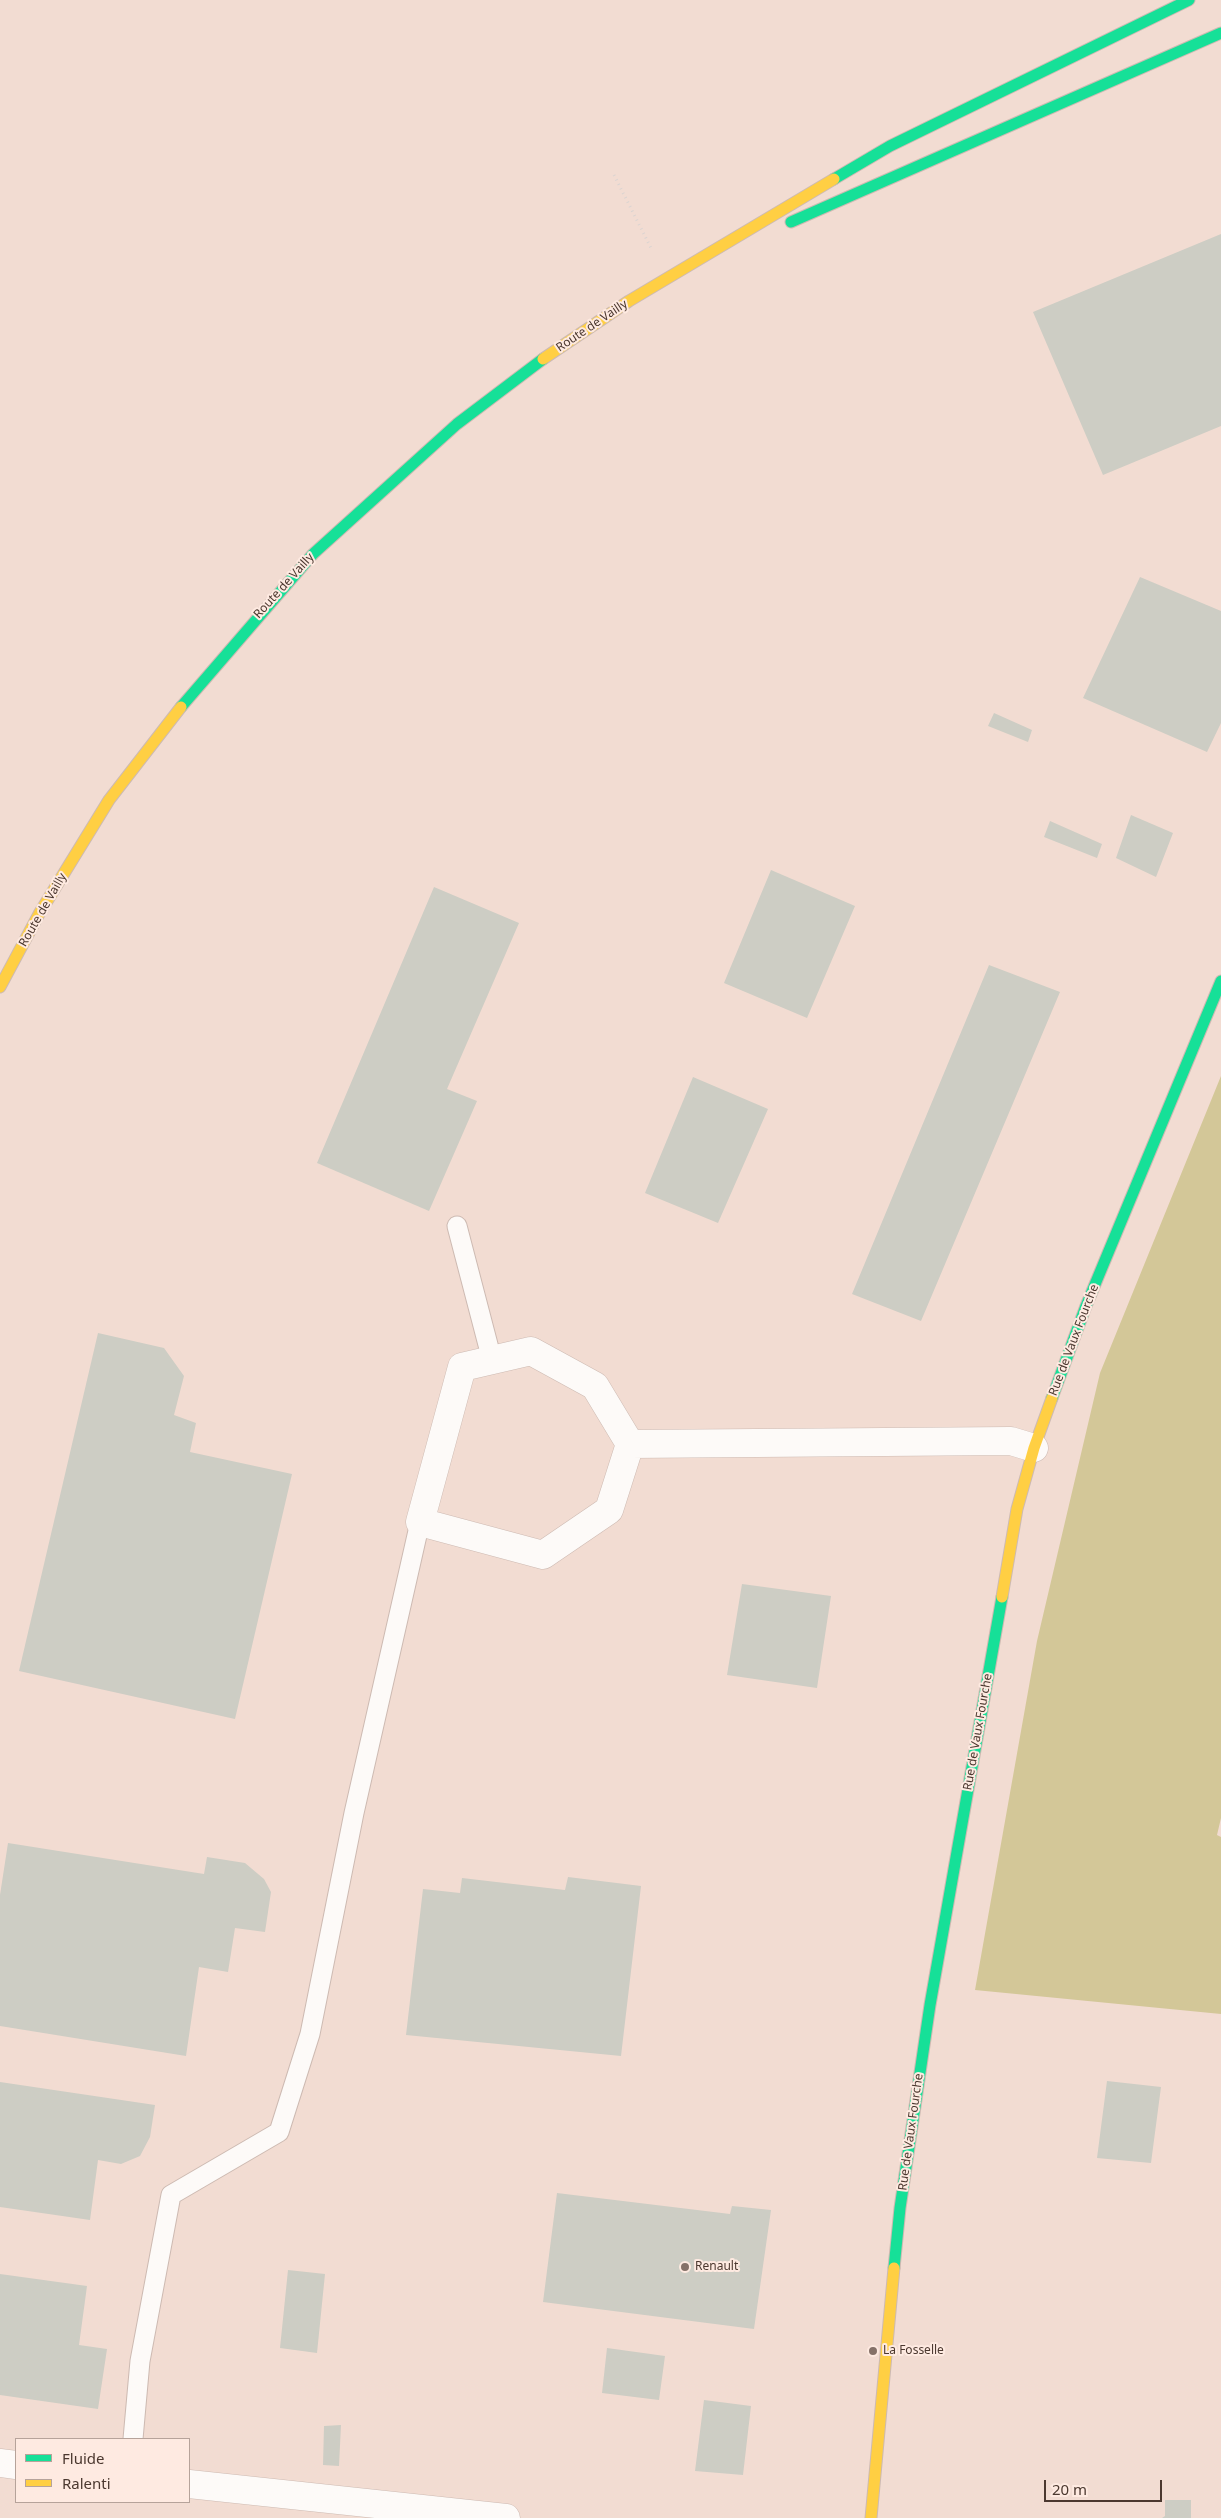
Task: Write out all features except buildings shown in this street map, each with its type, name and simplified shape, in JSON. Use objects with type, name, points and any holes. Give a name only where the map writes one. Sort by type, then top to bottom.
[{"type":"main road","points":[[666,278],[890,146],[1189,0]]},
{"type":"main road","points":[[784,225],[1221,33]]},
{"type":"main road","points":[[666,278],[766,233]]},
{"type":"main road","name":"Route de Vailly","points":[[0,987],[39,914],[109,800],[164,727],[312,554],[409,465],[465,418],[560,347],[666,278]]},
{"type":"main road","name":"Rue de Vaux Fourche","points":[[871,2518],[900,2208],[915,2101],[1017,1509],[1034,1448],[1108,1252],[1221,981]]},
{"type":"street","points":[[531,1351],[595,1386],[630,1444],[609,1510],[543,1555],[420,1522],[462,1367],[531,1351]]},
{"type":"street","points":[[630,1444],[1011,1441],[1034,1448]]},
{"type":"street","points":[[0,2463],[15,2465]]},
{"type":"street","points":[[190,2484],[506,2518]]},
{"type":"lane","points":[[457,1226],[492,1360]]},
{"type":"lane","points":[[133,2438],[140,2361],[171,2195],[279,2132],[308,2043],[354,1813],[420,1522]]},
{"type":"path","points":[[614,175],[666,278]]},
{"type":"shaded area","points":[[1221,1076],[1221,1818],[1217,1835],[1221,1837],[1221,2014],[975,1990],[1037,1641],[1100,1373]]},
{"type":"traffic: fast","points":[[834,179],[890,146],[1189,0]]},
{"type":"traffic: fast","points":[[791,222],[1221,33]]},
{"type":"traffic: fast","points":[[181,707],[313,554],[457,424],[543,359]]},
{"type":"traffic: fast","points":[[1052,1398],[1086,1306],[1221,981]]},
{"type":"traffic: fast","points":[[894,2268],[900,2208],[930,2005],[1002,1597]]},
{"type":"traffic: slow","points":[[543,359],[629,301],[834,179]]},
{"type":"traffic: slow","points":[[0,987],[39,914],[109,800],[181,707]]},
{"type":"traffic: slow","points":[[1002,1597],[1017,1509],[1034,1448],[1052,1398]]},
{"type":"traffic: slow","points":[[871,2518],[894,2268]]},
{"type":"place","name":"Renault","points":[[685,2267]]},
{"type":"place","name":"La Fosselle","points":[[873,2351]]}]
